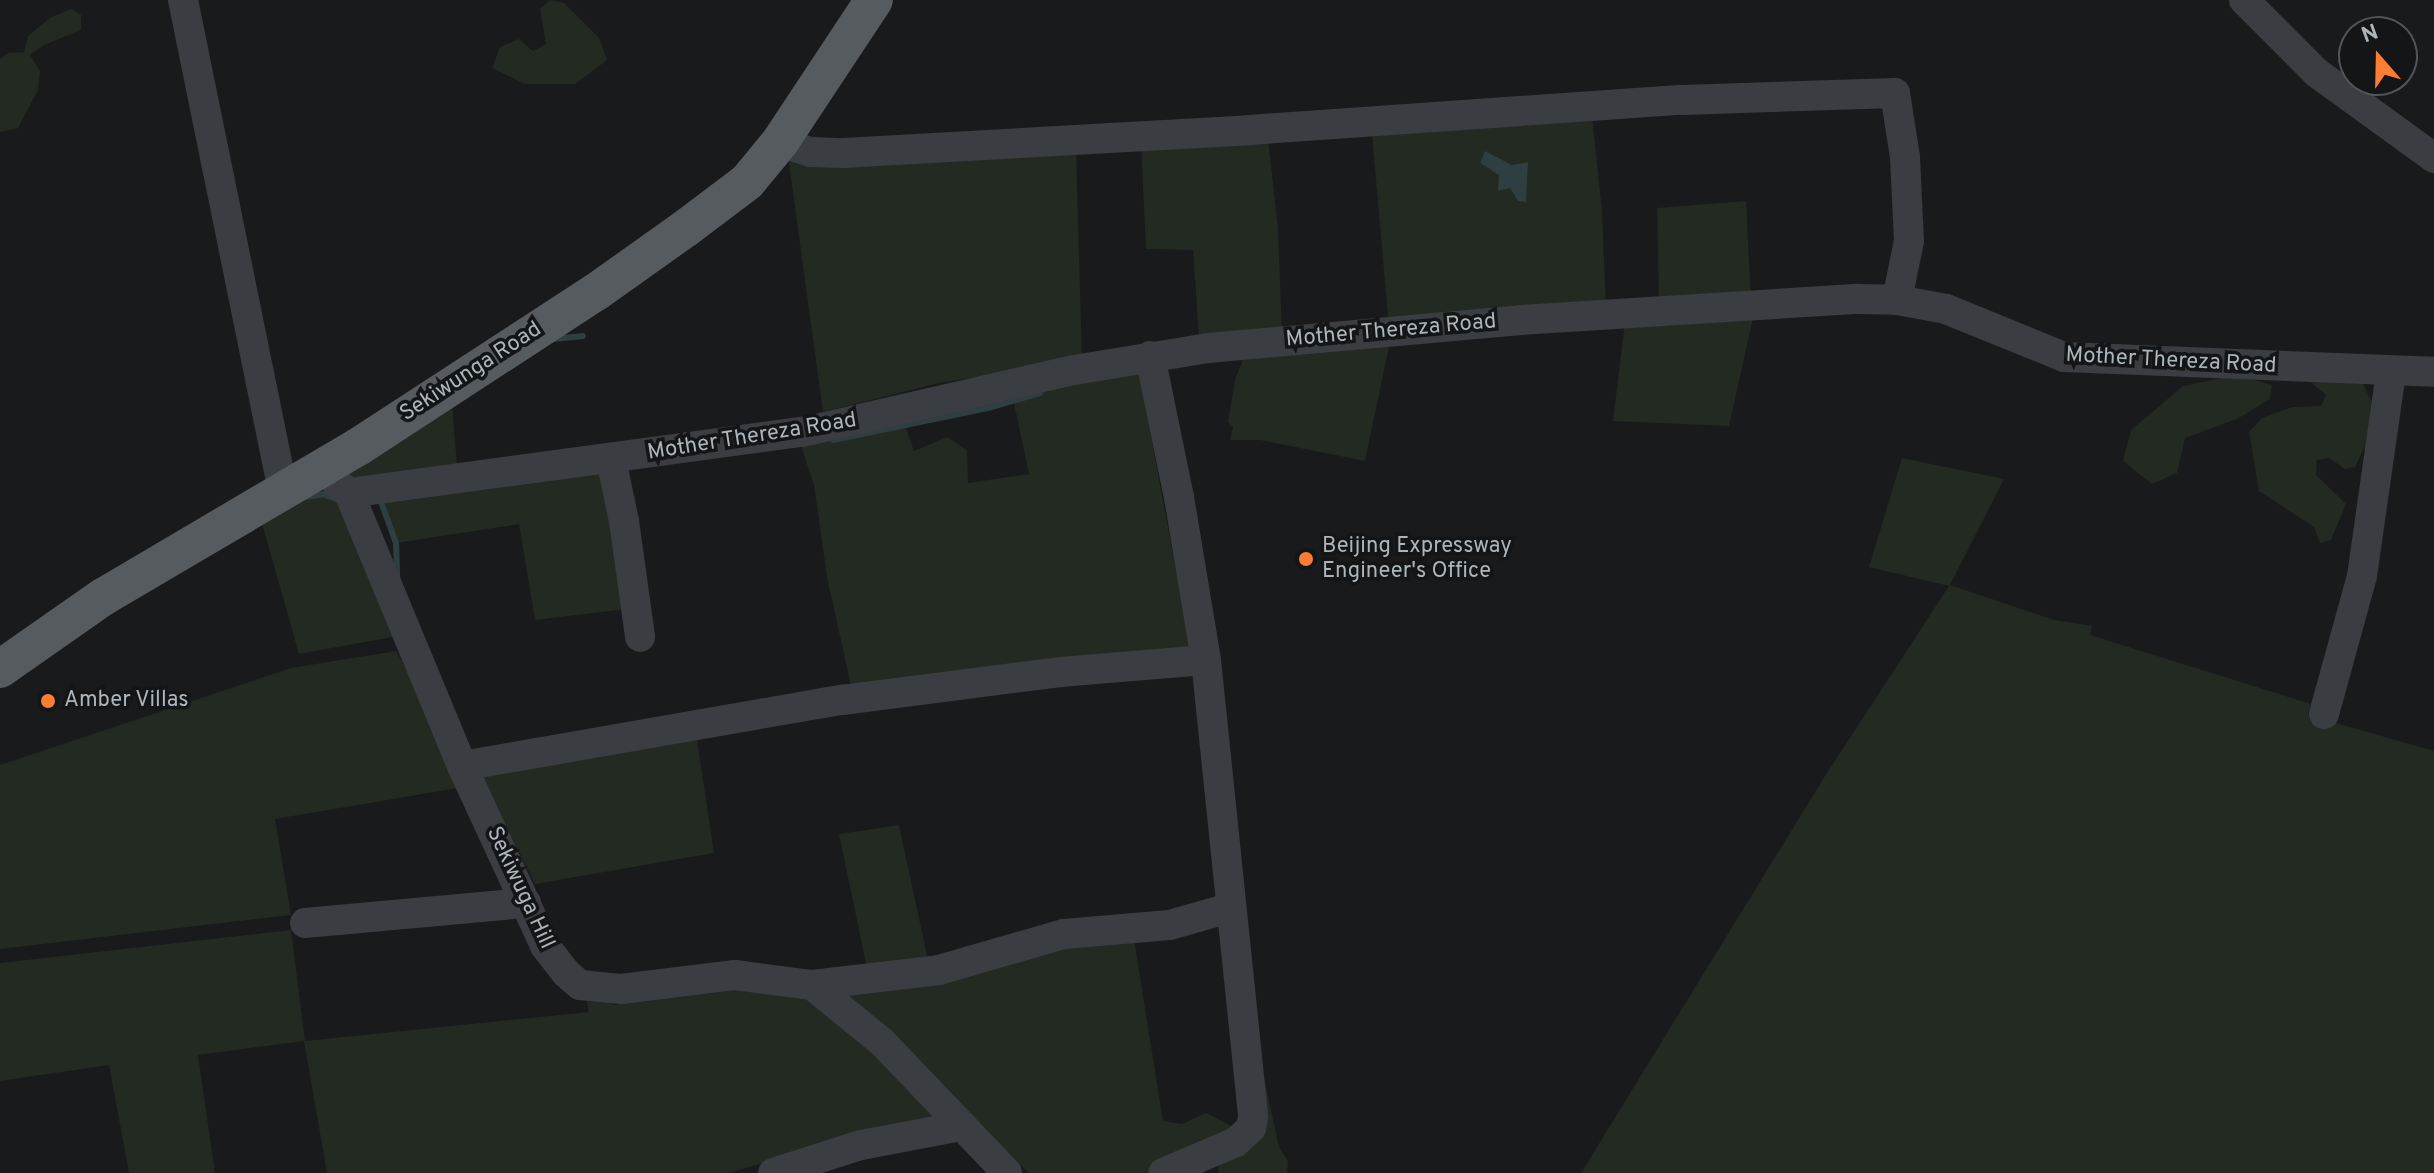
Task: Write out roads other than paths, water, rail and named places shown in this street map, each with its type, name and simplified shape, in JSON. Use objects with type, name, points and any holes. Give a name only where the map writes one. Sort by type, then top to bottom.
[{"type":"main road","name":"Sekiwunga Road","points":[[0,669],[80,611],[283,491],[335,481],[747,182],[780,142],[874,0]]},
{"type":"street","points":[[183,0],[283,491]]},
{"type":"street","points":[[2244,0],[2317,73],[2434,158]]},
{"type":"street","points":[[780,142],[811,152],[843,153],[1249,130],[1683,100],[1895,93],[1905,157],[1909,241],[1897,300]]},
{"type":"street","name":"Mother Thereza Road","points":[[335,481],[611,459],[803,432],[1074,370],[1208,348],[1521,320],[1858,299],[1897,300],[1980,320],[2064,357],[2434,372]]},
{"type":"street","points":[[1150,356],[1179,497],[1206,660],[1229,908],[1253,1117],[1251,1128],[1236,1142],[1163,1173]]},
{"type":"street","points":[[2324,714],[2362,576],[2391,372]]},
{"type":"street","points":[[611,459],[624,521],[640,637]]},
{"type":"street","name":"Sekiwuga Hill","points":[[335,481],[526,903],[555,960],[580,985],[621,989],[735,975],[812,985],[939,970],[1064,934],[1170,925],[1229,908]]},
{"type":"street","points":[[462,766],[842,700],[1060,672],[1206,660]]},
{"type":"street","points":[[305,923],[526,903]]},
{"type":"street","points":[[812,985],[882,1042],[1007,1173]]},
{"type":"street","points":[[773,1173],[861,1145],[962,1126]]},
{"type":"waterway","points":[[554,339],[583,336]]},
{"type":"waterway","points":[[833,440],[988,408],[1040,393]]},
{"type":"waterway","points":[[305,497],[323,494],[337,499]]},
{"type":"waterway","points":[[380,499],[396,543],[397,577]]},
{"type":"place","name":"Beijing Expressway Engineer's Office","points":[[1306,559]]},
{"type":"place","name":"Amber Villas","points":[[48,701]]}]
